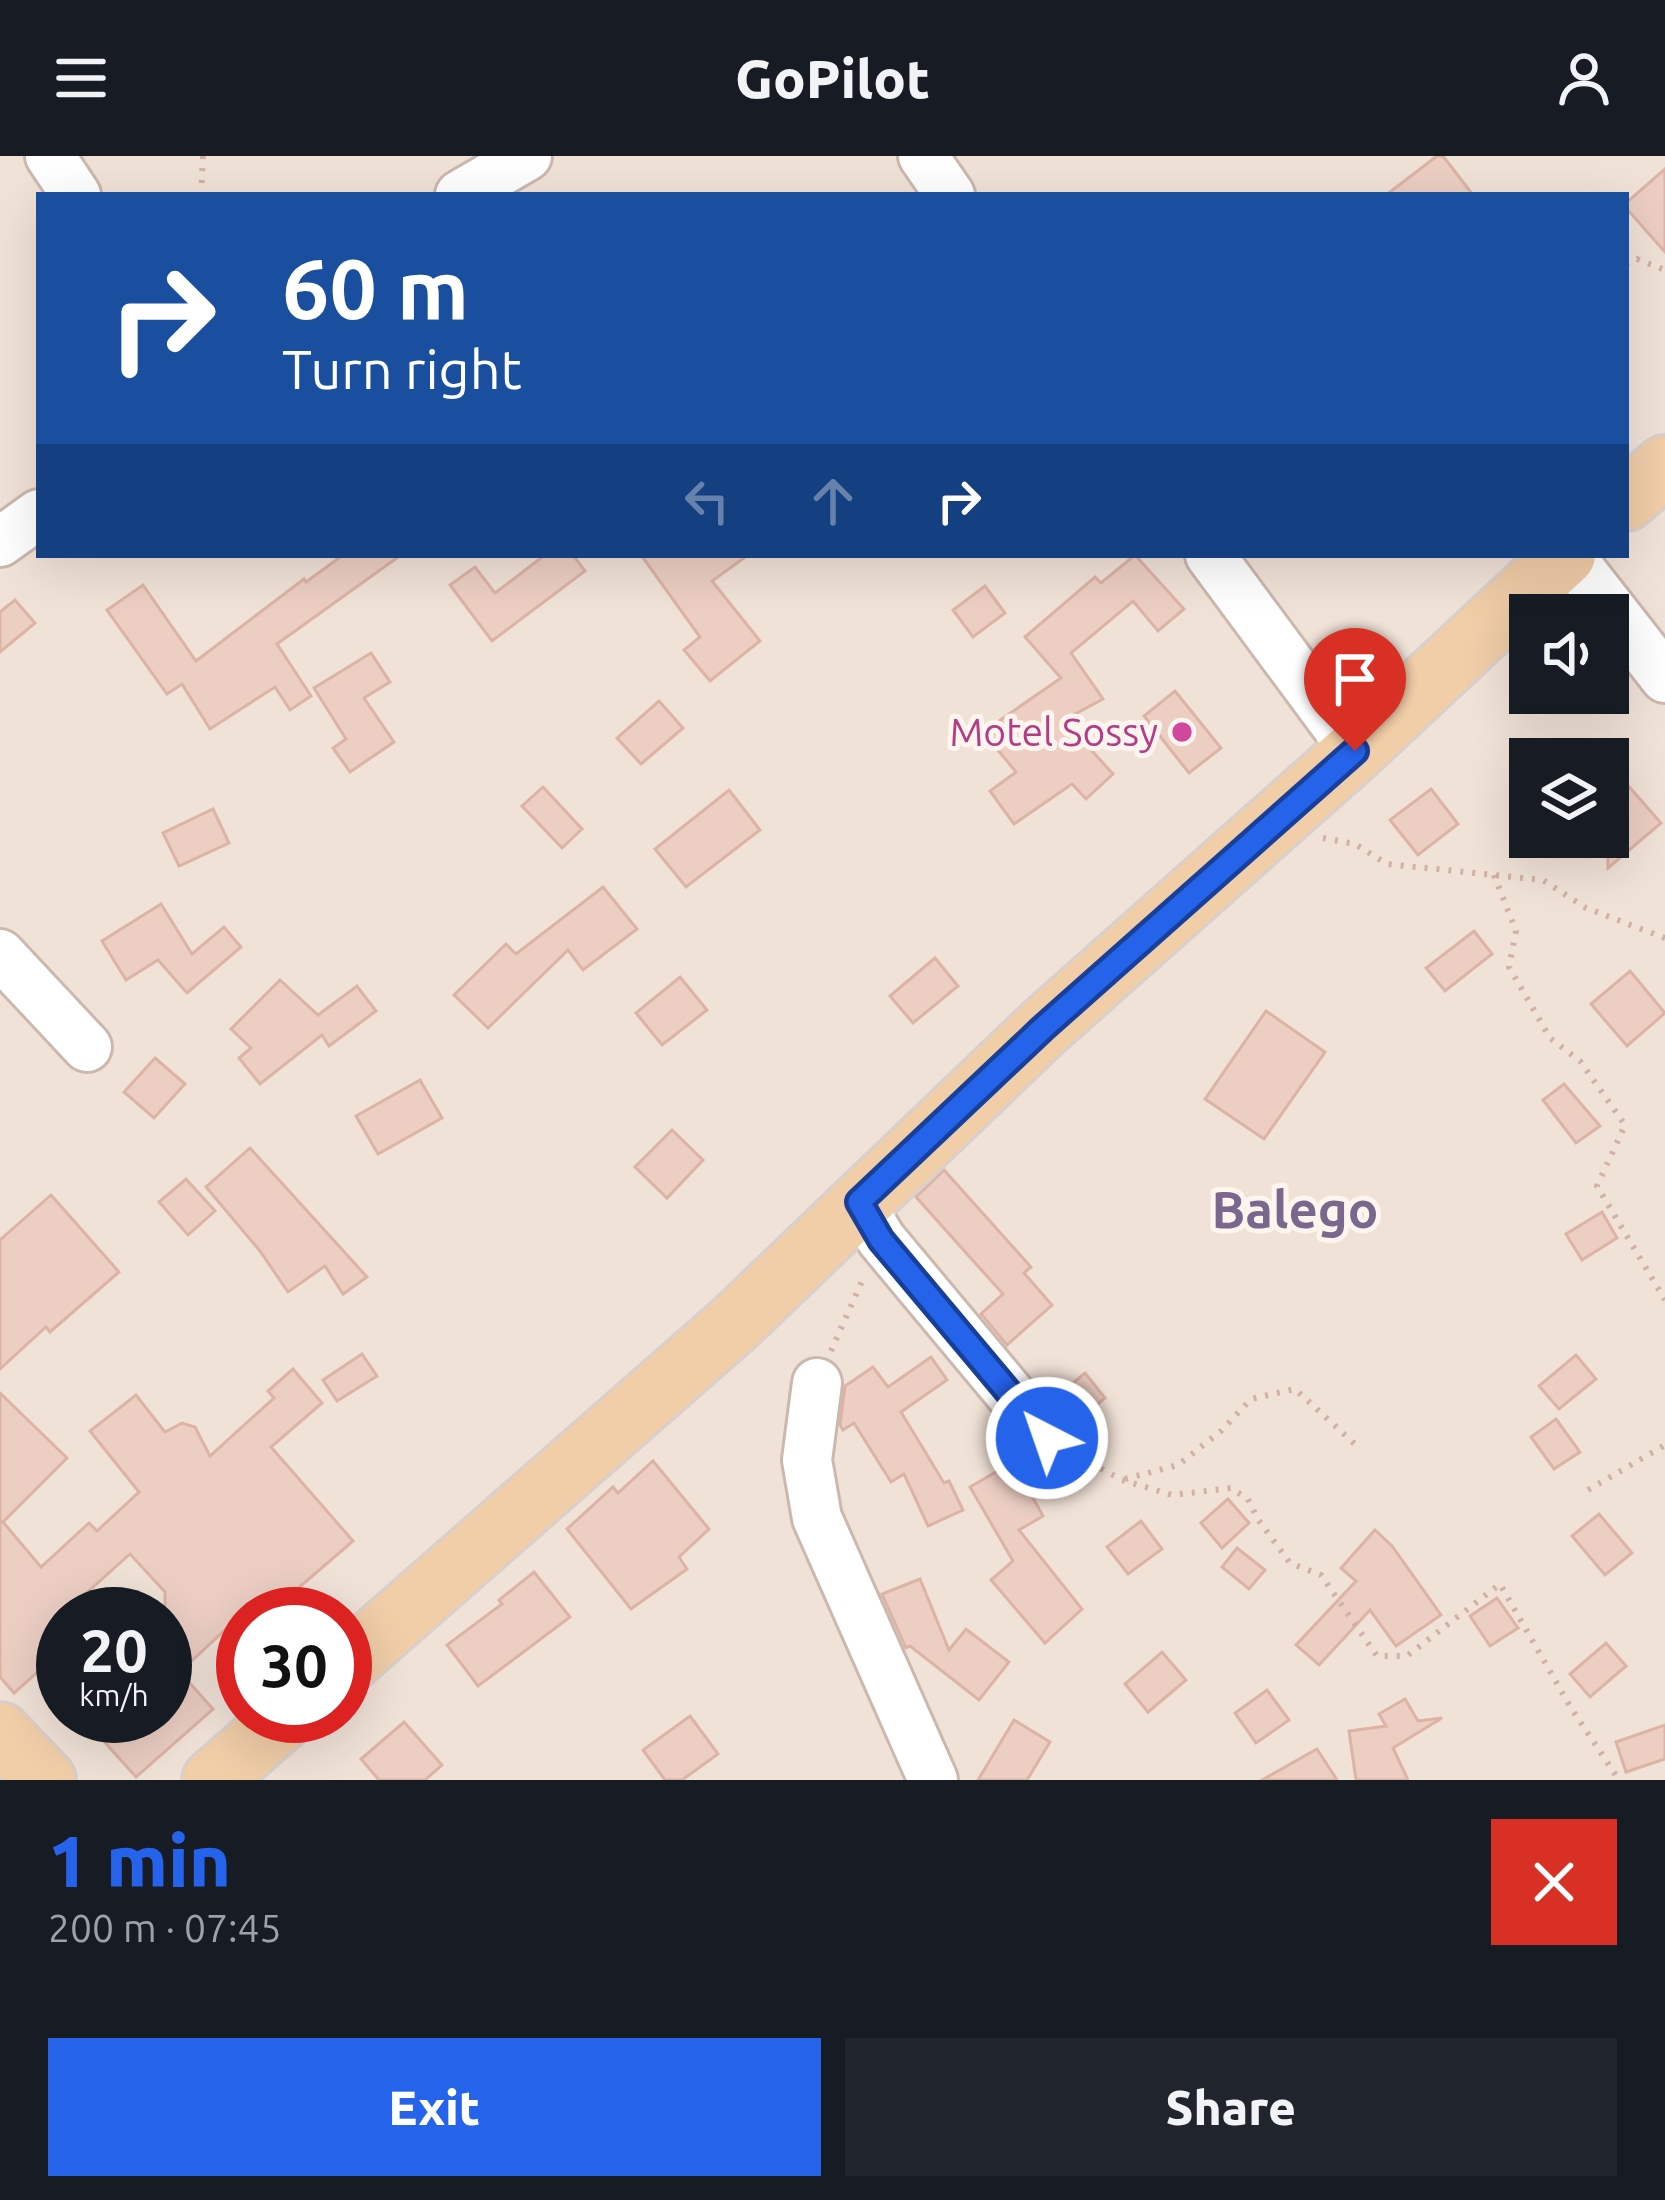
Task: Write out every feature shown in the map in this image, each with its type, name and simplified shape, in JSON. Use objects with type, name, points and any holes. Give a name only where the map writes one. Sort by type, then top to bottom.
[{"type":"main road","points":[[1629,497],[1665,466]]},
{"type":"main road","points":[[372,1641],[734,1324],[870,1221],[1043,1028],[1564,558]]},
{"type":"main road","points":[[0,1733],[45,1780]]},
{"type":"main road","points":[[213,1780],[255,1743]]},
{"type":"street","points":[[50,156],[74,192]]},
{"type":"street","points":[[465,192],[527,156]]},
{"type":"street","points":[[923,156],[948,192]]},
{"type":"street","points":[[0,542],[36,516]]},
{"type":"street","points":[[1212,558],[1355,751]]},
{"type":"street","points":[[1569,558],[1665,678]]},
{"type":"street","points":[[0,954],[87,1047]]},
{"type":"street","points":[[870,1221],[1047,1438]]},
{"type":"street","points":[[817,1383],[807,1460],[817,1517],[933,1780]]},
{"type":"path","points":[[201,192],[202,156]]},
{"type":"path","points":[[1629,263],[1637,259],[1665,269]]},
{"type":"path","points":[[1265,827],[1355,844],[1387,864],[1544,880],[1586,908],[1665,938]]},
{"type":"path","points":[[1494,875],[1516,931],[1509,967],[1550,1038],[1580,1061],[1625,1126],[1598,1186],[1665,1300]]},
{"type":"path","points":[[817,1383],[870,1221]]},
{"type":"path","points":[[1122,1480],[1178,1465],[1221,1431],[1251,1399],[1295,1389],[1358,1447]]},
{"type":"path","points":[[1047,1438],[1122,1480],[1172,1495],[1231,1488],[1248,1499],[1290,1563],[1321,1575],[1377,1655],[1407,1656],[1500,1584],[1571,1708],[1619,1780]]},
{"type":"path","points":[[1588,1490],[1665,1445]]},
{"type":"shaded area","points":[[0,156],[1665,156],[1665,1780],[0,1780]]},
{"type":"building","points":[[1443,156],[1471,192],[1390,192]]},
{"type":"building","points":[[1665,169],[1665,252],[1629,211],[1629,200]]},
{"type":"building","points":[[339,558],[397,558],[277,644],[311,696],[290,710],[275,687],[210,729],[182,684],[167,694],[107,610],[143,585],[196,661],[304,579],[306,582]]},
{"type":"building","points":[[541,558],[575,558],[585,571],[492,641],[450,585],[475,567],[495,593]]},
{"type":"building","points":[[643,558],[744,558],[712,581],[760,641],[710,681],[684,650],[700,637]]},
{"type":"building","points":[[1138,558],[1184,609],[1158,631],[1133,601],[1071,653],[1103,699],[1064,720],[1113,774],[1086,799],[1072,784],[1014,824],[990,791],[1016,772],[983,732],[1061,678],[1025,637],[1095,577],[1101,583]]},
{"type":"building","points":[[985,586],[1005,613],[973,637],[953,610]]},
{"type":"building","points":[[15,600],[35,623],[0,652],[0,612]]},
{"type":"building","points":[[371,653],[390,682],[364,698],[394,742],[350,772],[333,748],[346,739],[314,688]]},
{"type":"building","name":"Motel Sossy","points":[[1175,691],[1221,748],[1189,773],[1144,716]]},
{"type":"building","points":[[659,701],[683,728],[641,764],[617,738]]},
{"type":"building","points":[[543,787],[582,829],[562,848],[522,806]]},
{"type":"building","points":[[1629,787],[1661,823],[1629,850]]},
{"type":"building","points":[[1431,789],[1458,824],[1418,855],[1390,820]]},
{"type":"building","points":[[729,790],[760,830],[686,887],[655,849]]},
{"type":"building","points":[[213,809],[229,843],[179,866],[163,833]]},
{"type":"building","points":[[603,887],[637,929],[583,970],[568,950],[488,1028],[454,995],[506,944],[516,954]]},
{"type":"building","points":[[161,904],[192,954],[224,927],[241,947],[187,993],[158,960],[126,980],[102,941]]},
{"type":"building","points":[[1474,931],[1492,954],[1445,991],[1426,968]]},
{"type":"building","points":[[935,958],[958,986],[913,1023],[890,996]]},
{"type":"building","points":[[1630,971],[1665,1013],[1627,1046],[1591,1004]]},
{"type":"building","points":[[680,977],[707,1010],[662,1045],[636,1013]]},
{"type":"building","points":[[280,980],[318,1015],[357,986],[376,1011],[329,1046],[322,1035],[260,1084],[239,1058],[251,1048],[231,1029]]},
{"type":"building","points":[[1266,1011],[1325,1052],[1264,1139],[1205,1099]]},
{"type":"building","points":[[155,1058],[185,1084],[154,1118],[124,1092]]},
{"type":"building","points":[[420,1080],[442,1118],[378,1154],[356,1116]]},
{"type":"building","points":[[1564,1084],[1600,1126],[1576,1143],[1543,1100]]},
{"type":"building","points":[[672,1130],[703,1160],[667,1198],[635,1167]]},
{"type":"building","points":[[250,1148],[367,1277],[343,1294],[325,1266],[288,1292],[206,1187]]},
{"type":"building","points":[[944,1170],[1031,1267],[1024,1273],[1052,1305],[1007,1345],[981,1314],[1003,1294],[916,1197]]},
{"type":"building","points":[[186,1179],[215,1211],[188,1235],[159,1202]]},
{"type":"building","points":[[51,1195],[119,1272],[0,1369],[0,1240]]},
{"type":"building","points":[[1602,1212],[1617,1238],[1582,1260],[1566,1234]]},
{"type":"building","points":[[362,1354],[377,1376],[337,1401],[323,1380]]},
{"type":"building","points":[[1576,1355],[1596,1379],[1559,1409],[1539,1386]]},
{"type":"building","points":[[931,1357],[947,1380],[901,1412],[944,1483],[949,1481],[963,1510],[928,1526],[904,1474],[891,1482],[854,1423],[843,1430],[840,1425],[845,1386],[873,1367],[888,1387]]},
{"type":"building","points":[[293,1369],[322,1403],[271,1447],[353,1541],[299,1587],[216,1587],[216,1638],[192,1661],[192,1587],[160,1587],[130,1554],[93,1587],[36,1587],[36,1673],[14,1693],[0,1677],[0,1393],[67,1458],[3,1522],[41,1567],[89,1523],[97,1531],[139,1492],[90,1431],[136,1395],[165,1432],[182,1423],[195,1427],[210,1456],[274,1398],[268,1391]]},
{"type":"building","points":[[1085,1373],[1105,1398],[1072,1425],[1052,1400]]},
{"type":"building","points":[[1556,1419],[1580,1452],[1554,1469],[1531,1437]]},
{"type":"building","points":[[653,1461],[709,1529],[679,1557],[687,1569],[631,1609],[567,1529],[613,1487],[618,1493]]},
{"type":"building","points":[[1013,1462],[1043,1516],[1019,1530],[1082,1609],[1045,1643],[991,1580],[1013,1561],[970,1487]]},
{"type":"building","points":[[1228,1499],[1249,1523],[1222,1548],[1201,1523]]},
{"type":"building","points":[[1599,1514],[1632,1553],[1605,1575],[1572,1536]]},
{"type":"building","points":[[1141,1521],[1162,1549],[1128,1574],[1107,1547]]},
{"type":"building","points":[[1375,1530],[1392,1546],[1441,1615],[1396,1646],[1370,1610],[1319,1665],[1296,1645],[1356,1581],[1341,1568]]},
{"type":"building","points":[[1237,1548],[1265,1570],[1249,1589],[1222,1567]]},
{"type":"building","points":[[534,1572],[570,1617],[478,1686],[447,1645],[502,1604],[499,1600]]},
{"type":"building","points":[[920,1579],[949,1650],[966,1629],[1009,1662],[979,1700],[910,1646],[906,1648],[882,1594]]},
{"type":"building","points":[[1497,1598],[1518,1628],[1490,1646],[1470,1616]]},
{"type":"building","points":[[1606,1643],[1626,1666],[1590,1697],[1570,1674]]},
{"type":"building","points":[[1162,1652],[1186,1680],[1148,1712],[1125,1684]]},
{"type":"building","points":[[192,1685],[213,1709],[192,1728]]},
{"type":"building","points":[[1267,1690],[1289,1720],[1256,1743],[1235,1713]]},
{"type":"building","points":[[1405,1699],[1418,1721],[1442,1718],[1393,1748],[1408,1780],[1356,1780],[1349,1731],[1386,1726],[1379,1714]]},
{"type":"building","points":[[690,1716],[718,1754],[682,1780],[665,1780],[643,1750]]},
{"type":"building","points":[[1014,1720],[1050,1742],[1027,1780],[978,1780]]},
{"type":"building","points":[[404,1722],[442,1765],[425,1780],[379,1780],[361,1759]]},
{"type":"building","points":[[1665,1725],[1665,1759],[1626,1772],[1616,1742]]},
{"type":"building","points":[[105,1743],[174,1743],[136,1777]]},
{"type":"building","points":[[1317,1749],[1337,1780],[1262,1780]]},
{"type":"place","name":"Motel Sossy","points":[[1182,732]]},
{"type":"district","name":"Balego","points":[[1295,1210]]},
{"type":"route","points":[[1047,1438],[881,1240],[859,1202],[1043,1028],[1355,751]]}]
